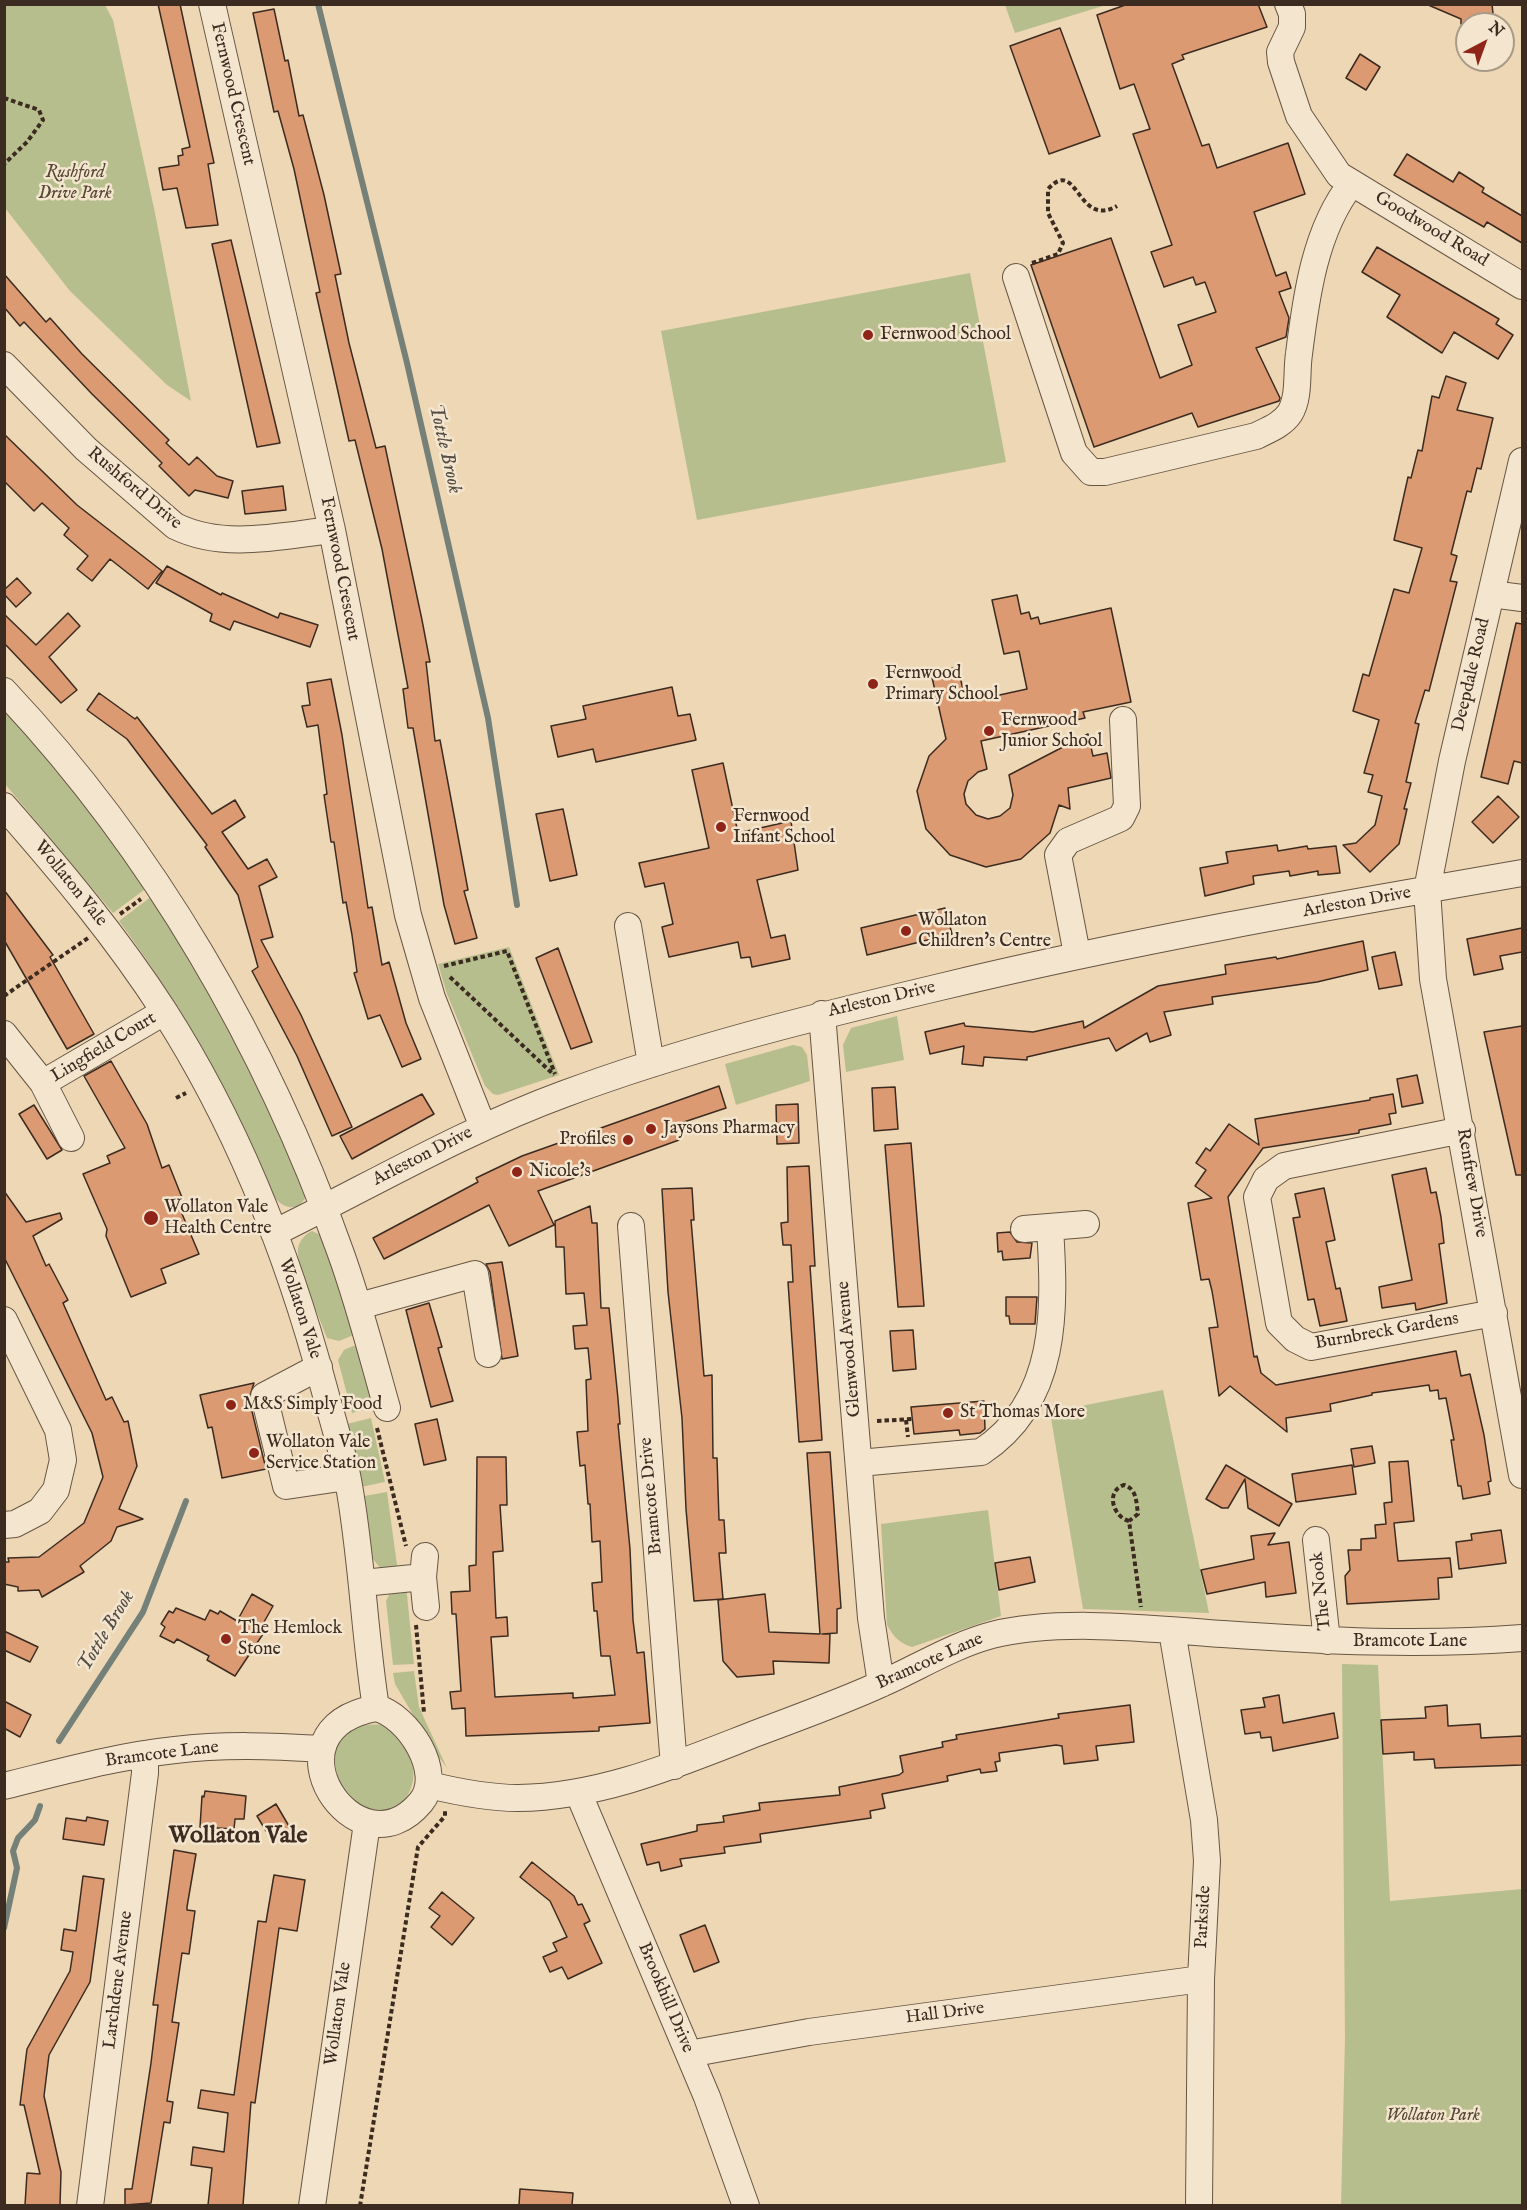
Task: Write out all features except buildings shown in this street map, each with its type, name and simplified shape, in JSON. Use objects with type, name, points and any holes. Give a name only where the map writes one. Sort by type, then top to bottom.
[{"type":"street","name":"Fernwood Crescent","points":[[212,4],[332,530],[408,915],[432,998],[483,1127]]},
{"type":"street","points":[[1016,277],[1074,453],[1091,472],[1105,472],[1256,436],[1278,425],[1293,405],[1306,309],[1317,261],[1329,218],[1345,179],[1299,116],[1281,62],[1280,52],[1292,27],[1292,14],[1288,4]]},
{"type":"street","name":"Goodwood Road","points":[[1345,179],[1522,286]]},
{"type":"street","name":"Rushford Drive","points":[[4,365],[86,449],[175,526],[191,534],[229,541],[332,530]]},
{"type":"street","name":"Deepdale Road","points":[[1427,890],[1452,761],[1522,461]]},
{"type":"street","points":[[1491,594],[1522,598]]},
{"type":"street","points":[[4,691],[69,763],[158,887],[231,1003],[259,1056],[324,1208],[359,1306],[387,1408]]},
{"type":"street","points":[[1077,954],[1058,855],[1068,841],[1121,818],[1127,806],[1123,720]]},
{"type":"street","name":"Wollaton Vale","points":[[4,806],[105,926],[164,1012],[203,1080],[245,1165],[274,1233],[319,1367],[347,1477],[363,1583],[376,1708]]},
{"type":"street","name":"Arleston Drive","points":[[274,1233],[483,1127],[564,1094],[651,1064],[822,1014],[1077,954],[1522,873]]},
{"type":"street","name":"Renfrew Drive","points":[[1427,890],[1433,979],[1462,1130],[1522,1475]]},
{"type":"street","points":[[628,926],[651,1064]]},
{"type":"street","name":"Lingfield Court","points":[[43,1083],[164,1012]]},
{"type":"street","name":"Glenwood Avenue","points":[[822,1014],[871,1618],[881,1684]]},
{"type":"street","name":"Lingfield Court","points":[[4,1034],[43,1083],[71,1138]]},
{"type":"street","name":"Burnbreck Gardens","points":[[1462,1130],[1284,1166],[1273,1173],[1260,1188],[1257,1197],[1280,1323],[1303,1344],[1311,1347],[1494,1313]]},
{"type":"street","points":[[1024,1229],[1086,1224]]},
{"type":"street","name":"Bramcote Drive","points":[[631,1226],[674,1766]]},
{"type":"street","points":[[859,1463],[981,1452],[998,1441],[1010,1427],[1033,1396],[1045,1366],[1054,1282],[1050,1227]]},
{"type":"street","points":[[359,1306],[475,1274],[488,1354]]},
{"type":"street","points":[[4,1320],[58,1430],[63,1460],[56,1490],[40,1511],[15,1524],[4,1525]]},
{"type":"street","points":[[319,1367],[264,1396],[286,1486],[347,1477]]},
{"type":"street","name":"The Nook","points":[[1316,1540],[1327,1641]]},
{"type":"street","points":[[363,1583],[424,1567],[426,1607]]},
{"type":"street","name":"Bramcote Lane","points":[[429,1785],[501,1797],[532,1797],[578,1792],[674,1766],[881,1684],[938,1656],[991,1635],[1056,1627],[1172,1630],[1327,1641],[1406,1643],[1522,1638]]},
{"type":"street","name":"Parkside","points":[[1172,1630],[1204,1820],[1207,1861],[1201,1979],[1199,2205]]},
{"type":"street","points":[[376,1708],[396,1718],[413,1738],[426,1764],[429,1785],[423,1800],[407,1815],[390,1823],[367,1823],[352,1817],[332,1796],[322,1775],[322,1749],[328,1734],[343,1719],[362,1711],[376,1708]]},
{"type":"street","name":"Bramcote Lane","points":[[4,1786],[144,1754],[225,1746],[322,1749]]},
{"type":"street","name":"Larchdene Avenue","points":[[90,2205],[145,1773],[144,1754]]},
{"type":"street","name":"Brookhill Drive","points":[[578,1792],[689,2054],[746,2205]]},
{"type":"street","name":"Wollaton Vale","points":[[312,2205],[367,1823]]},
{"type":"street","name":"Hall Drive","points":[[689,2054],[809,2032],[1201,1979]]},
{"type":"path","points":[[4,98],[39,110],[43,120],[27,142],[4,164]]},
{"type":"path","points":[[1016,277],[1021,267],[1054,256],[1063,243],[1048,213],[1046,199],[1048,189],[1054,182],[1062,180],[1072,184],[1086,204],[1097,212],[1108,212],[1117,206]]},
{"type":"path","points":[[4,996],[158,887]]},
{"type":"path","points":[[507,951],[556,1077],[481,1006],[440,967],[507,951]]},
{"type":"path","points":[[901,1420],[912,1419]]},
{"type":"path","points":[[1124,1485],[1130,1487],[1136,1494],[1138,1514],[1129,1521],[1120,1518],[1115,1511],[1113,1495],[1117,1488],[1124,1485]]},
{"type":"path","points":[[1129,1521],[1144,1629]]},
{"type":"green space","name":"Rushford Drive Park","points":[[5,4],[105,5],[113,20],[155,213],[191,401],[167,385],[70,291],[5,208]]},
{"type":"green space","points":[[1005,4],[1106,5],[1015,33]]},
{"type":"green space","points":[[970,273],[1006,462],[697,520],[661,331]]},
{"type":"green space","points":[[4,704],[41,746],[148,887],[113,913],[5,784]]},
{"type":"green space","points":[[152,896],[243,1046],[307,1196],[299,1206],[284,1205],[272,1195],[240,1123],[204,1053],[164,986],[119,921]]},
{"type":"green space","points":[[509,947],[559,1075],[498,1095],[493,1094],[485,1086],[447,994],[438,964]]},
{"type":"green space","points":[[897,1016],[904,1060],[846,1072],[843,1045],[851,1028]]},
{"type":"green space","points":[[793,1045],[802,1047],[807,1055],[810,1081],[736,1105],[725,1064]]},
{"type":"green space","points":[[312,1231],[323,1236],[356,1334],[339,1341],[327,1338],[298,1257],[298,1249],[303,1238]]},
{"type":"green space","points":[[360,1346],[374,1401],[371,1408],[352,1413],[338,1360],[344,1350]]},
{"type":"green space","points":[[1163,1390],[1209,1613],[1083,1609],[1050,1412]]},
{"type":"green space","points":[[371,1418],[385,1482],[361,1487],[347,1424]]},
{"type":"green space","points":[[387,1492],[398,1572],[381,1569],[373,1559],[364,1496]]},
{"type":"green space","points":[[988,1510],[1001,1616],[912,1647],[900,1641],[887,1625],[881,1524]]},
{"type":"green space","points":[[406,1585],[414,1664],[393,1665],[386,1601],[390,1593]]},
{"type":"green space","name":"Wollaton Park","points":[[1342,1664],[1378,1665],[1390,1901],[1522,1889],[1522,2205],[1341,2206],[1345,2038]]},
{"type":"green space","points":[[414,1671],[419,1707],[447,1768],[433,1749],[395,1684],[393,1673]]},
{"type":"green space","points":[[362,1725],[381,1725],[389,1729],[402,1742],[411,1759],[414,1777],[412,1785],[404,1801],[392,1809],[378,1811],[363,1807],[350,1798],[340,1785],[334,1770],[335,1753],[340,1739],[349,1730]]},
{"type":"waterway","name":"Tottle Brook","points":[[318,4],[407,363],[488,718],[517,905]]},
{"type":"waterway","name":"Tottle Brook","points":[[59,1741],[143,1612],[186,1501]]},
{"type":"waterway","name":"Tottle Brook","points":[[4,1928],[17,1868],[13,1851],[18,1838],[35,1820],[40,1806]]},
{"type":"place","name":"Fernwood School","points":[[868,335]]},
{"type":"place","name":"Fernwood Primary School","points":[[873,684]]},
{"type":"place","name":"Fernwood Junior School","points":[[989,731]]},
{"type":"place","name":"Fernwood Infant School","points":[[721,827]]},
{"type":"place","name":"Wollaton Children's Centre","points":[[906,931]]},
{"type":"place","name":"Jaysons Pharmacy","points":[[651,1129]]},
{"type":"place","name":"Profiles","points":[[628,1140]]},
{"type":"place","name":"Nicole's","points":[[517,1172]]},
{"type":"place","name":"Wollaton Vale Health Centre","points":[[151,1218]]},
{"type":"place","name":"M&S Simply Food","points":[[231,1405]]},
{"type":"place","name":"St Thomas More","points":[[948,1413]]},
{"type":"place","name":"Wollaton Vale Service Station","points":[[254,1453]]},
{"type":"place","name":"The Hemlock Stone","points":[[226,1639]]},
{"type":"district","name":"Wollaton Vale","points":[[238,1837]]}]
